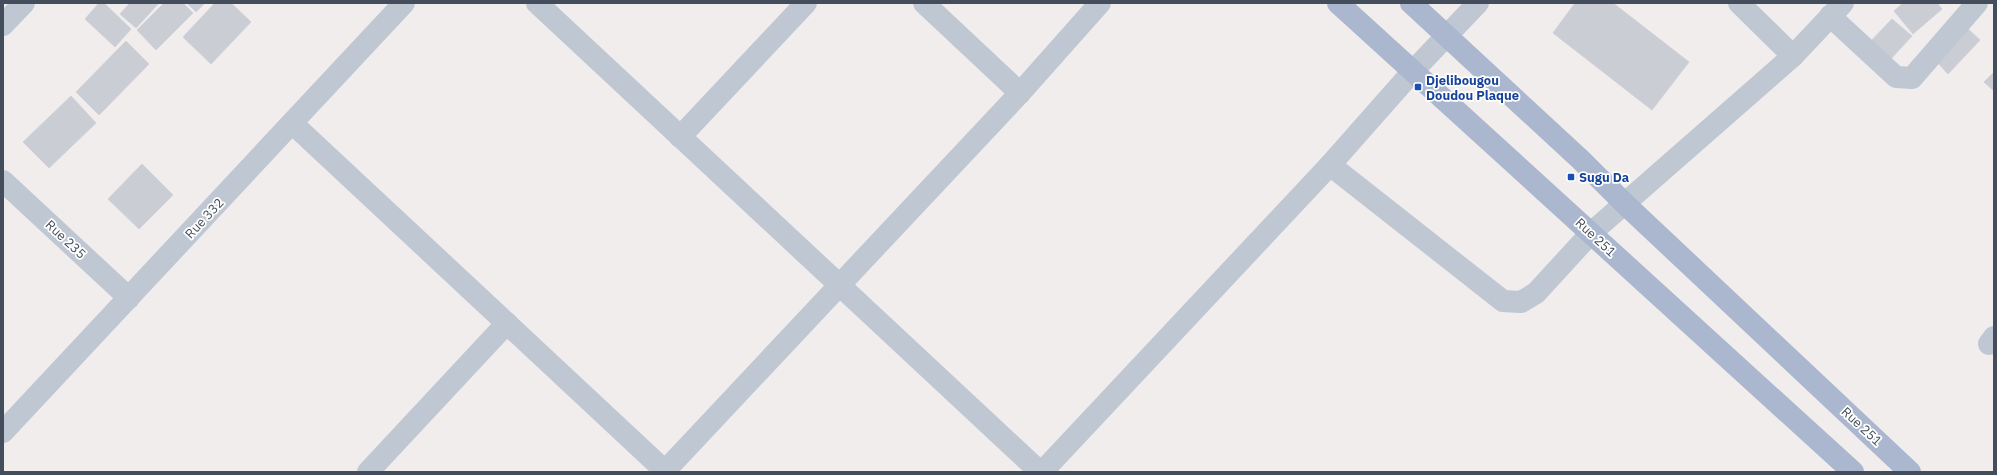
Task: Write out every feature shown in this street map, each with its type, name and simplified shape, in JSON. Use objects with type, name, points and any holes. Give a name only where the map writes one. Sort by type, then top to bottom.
[{"type":"main road","name":"Rue 251","points":[[1338,3],[1853,472]]},
{"type":"main road","name":"Rue 251","points":[[1411,3],[1581,160],[1625,204],[1910,472]]},
{"type":"street","points":[[3,25],[24,3]]},
{"type":"street","name":"Rue 332","points":[[3,432],[404,3]]},
{"type":"street","points":[[536,3],[1041,472],[1330,165],[1413,71],[1478,3]]},
{"type":"street","points":[[680,137],[806,3]]},
{"type":"street","points":[[924,3],[1020,93]]},
{"type":"street","points":[[292,123],[665,471],[1020,93],[1100,3]]},
{"type":"street","points":[[1739,3],[1793,56]]},
{"type":"street","points":[[1330,165],[1503,301],[1521,302],[1536,293],[1591,233],[1793,56],[1837,10],[1896,78],[1912,78],[1977,3]]},
{"type":"street","name":"Rue 235","points":[[3,181],[128,298]]},
{"type":"street","points":[[368,472],[507,323]]},
{"type":"building","points":[[99,3],[104,3],[131,29],[115,47],[85,19]]},
{"type":"building","points":[[130,3],[159,3],[136,28],[120,14]]},
{"type":"building","points":[[164,3],[183,3],[193,13],[156,50],[137,30]]},
{"type":"building","points":[[187,3],[205,3],[196,12]]},
{"type":"building","points":[[215,3],[231,3],[251,22],[211,64],[183,37]]},
{"type":"building","points":[[1575,3],[1613,3],[1689,62],[1652,110],[1553,33]]},
{"type":"building","points":[[1903,3],[1937,3],[1942,9],[1913,34],[1894,11]]},
{"type":"building","points":[[1892,19],[1912,36],[1888,62],[1868,44]]},
{"type":"building","points":[[1968,29],[1980,40],[1948,74],[1937,62]]},
{"type":"building","points":[[126,41],[149,64],[99,115],[76,92]]},
{"type":"building","points":[[1994,72],[1994,91],[1984,82]]},
{"type":"building","points":[[71,96],[96,123],[49,168],[23,142]]},
{"type":"building","points":[[142,164],[173,195],[139,229],[108,199]]},
{"type":"place","name":"Djelibougou Doudou Plaque","points":[[1418,87]]},
{"type":"place","name":"Sugu Da","points":[[1571,177]]}]
